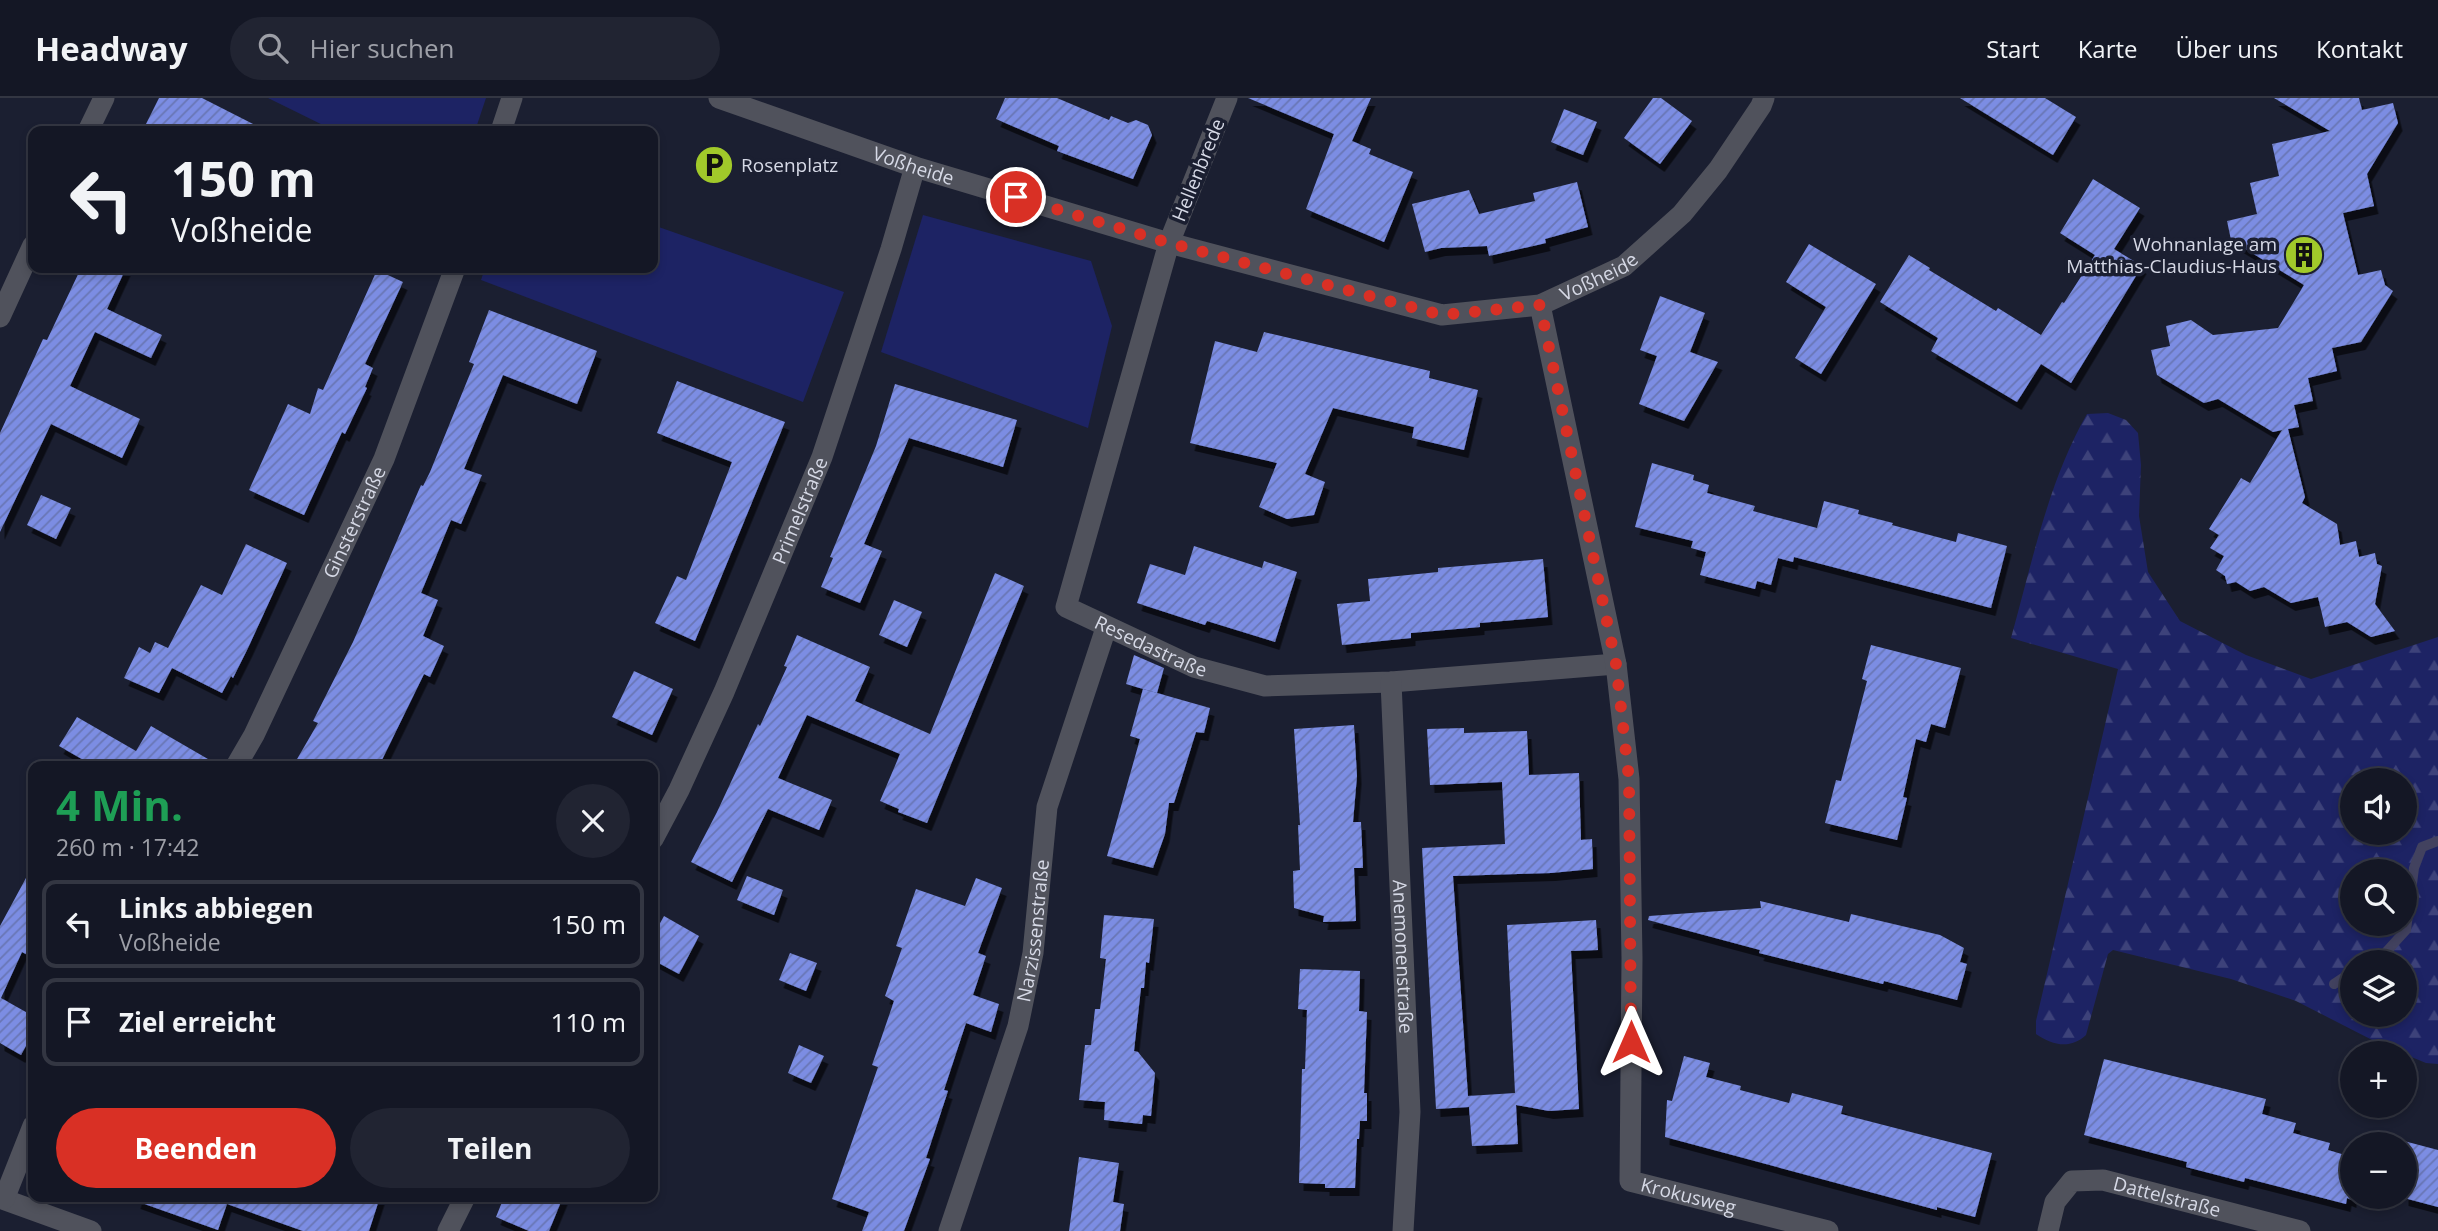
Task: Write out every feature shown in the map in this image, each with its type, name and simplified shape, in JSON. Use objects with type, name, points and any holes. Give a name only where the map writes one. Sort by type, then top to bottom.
[{"type":"street","points":[[90,126],[104,98]]},
{"type":"street","points":[[503,126],[512,98]]},
{"type":"street","name":"Voßheide","points":[[719,98],[915,167],[1169,243],[1442,315],[1540,305],[1624,266],[1682,214],[1718,170],[1764,98]]},
{"type":"street","name":"Hellenbrede","points":[[1169,243],[1227,98]]},
{"type":"street","name":"Primelstraße","points":[[658,830],[724,692],[822,457],[891,249],[915,167]]},
{"type":"street","name":"Resedastraße","points":[[1169,243],[1066,607],[1194,667],[1265,686],[1391,682],[1616,664]]},
{"type":"street","points":[[0,317],[28,256]]},
{"type":"street","name":"Ginsterstraße","points":[[239,761],[254,735],[384,459],[452,273]]},
{"type":"street","points":[[1540,305],[1616,664]]},
{"type":"street","name":"Narzissenstraße","points":[[949,1231],[1018,1026],[1033,953],[1047,807],[1107,628]]},
{"type":"street","name":"Krokusweg","points":[[1616,664],[1629,779],[1632,958],[1630,1181],[1785,1226],[1828,1231]]},
{"type":"street","name":"Anemonenstraße","points":[[1391,682],[1410,1112],[1404,1231]]},
{"type":"street","points":[[28,1138],[2,1198],[91,1231]]},
{"type":"street","name":"Dattelstraße","points":[[2048,1231],[2055,1202],[2072,1181],[2103,1180],[2300,1231]]},
{"type":"street","points":[[448,1231],[463,1202]]},
{"type":"green space","points":[[268,98],[486,98],[477,126],[325,126]]},
{"type":"green space","points":[[923,215],[1091,261],[1112,326],[1088,428],[881,352]]},
{"type":"green space","points":[[658,227],[844,292],[803,402],[481,280],[483,273],[658,273]]},
{"type":"green space","points":[[2108,413],[2126,420],[2138,433],[2141,465],[2139,516],[2148,572],[2180,621],[2246,655],[2311,679],[2438,637],[2438,1064],[2417,1059],[2417,1041],[2374,1041],[2347,1027],[2417,1027],[2417,950],[2340,950],[2340,1024],[2296,1001],[2231,979],[2113,950],[2108,954],[2086,1035],[2074,1042],[2062,1044],[2036,1034],[2036,1021],[2118,669],[2011,638],[2051,495],[2073,440],[2087,414]]},
{"type":"building","points":[[159,98],[202,98],[257,126],[150,126],[146,124]]},
{"type":"building","points":[[1005,98],[1057,98],[1109,120],[1111,116],[1128,123],[1136,120],[1148,125],[1152,135],[1133,179],[1057,151],[1059,146],[996,119]]},
{"type":"building","points":[[1248,98],[1371,98],[1352,141],[1371,149],[1369,154],[1413,172],[1384,242],[1306,209],[1334,134]]},
{"type":"building","points":[[1653,98],[1661,98],[1692,121],[1660,164],[1624,138]]},
{"type":"building","points":[[1960,98],[2045,98],[2076,117],[2053,155]]},
{"type":"building","name":"Wohnanlage am Matthias-Claudius-Haus","points":[[2274,98],[2359,98],[2362,110],[2393,103],[2398,123],[2367,174],[2374,206],[2343,213],[2358,275],[2381,270],[2385,285],[2393,291],[2361,342],[2332,348],[2337,371],[2308,378],[2313,401],[2294,405],[2299,427],[2288,429],[2305,497],[2302,503],[2337,524],[2340,545],[2356,541],[2359,557],[2375,553],[2377,564],[2382,566],[2375,604],[2395,631],[2371,637],[2347,622],[2325,627],[2318,597],[2291,603],[2264,587],[2250,591],[2236,582],[2227,584],[2225,576],[2216,570],[2224,556],[2210,548],[2219,535],[2209,529],[2241,478],[2250,483],[2282,430],[2273,432],[2218,399],[2204,403],[2157,375],[2151,350],[2170,346],[2166,326],[2191,320],[2213,335],[2278,328],[2304,285],[2231,240],[2227,221],[2257,214],[2250,183],[2279,176],[2272,144],[2330,131]]},
{"type":"building","points":[[1564,109],[1597,122],[1583,155],[1551,142]]},
{"type":"building","points":[[2093,179],[2140,208],[2114,249],[2142,266],[2071,383],[2041,364],[2017,402],[1931,351],[1938,338],[1880,302],[1909,255],[1996,311],[1998,308],[2041,335],[2095,255],[2060,233]]},
{"type":"building","points":[[1577,182],[1588,227],[1545,239],[1546,243],[1489,256],[1487,246],[1441,248],[1425,252],[1412,204],[1469,190],[1479,214],[1535,201],[1533,193]]},
{"type":"building","points":[[1809,244],[1876,284],[1821,374],[1795,358],[1826,307],[1786,282]]},
{"type":"building","points":[[79,273],[124,273],[107,309],[162,335],[151,358],[95,332],[70,386],[140,419],[122,458],[51,424],[0,532],[0,433],[43,339],[47,340]]},
{"type":"building","points":[[376,273],[384,273],[403,282],[365,364],[373,368],[365,387],[367,388],[345,434],[342,432],[304,515],[249,490],[288,404],[310,414],[318,388],[323,390]]},
{"type":"building","points":[[1660,296],[1705,313],[1690,352],[1718,362],[1684,421],[1639,404],[1657,356],[1640,350]]},
{"type":"building","points":[[489,310],[597,351],[577,404],[503,375],[464,469],[482,475],[461,524],[451,520],[421,593],[438,600],[423,636],[444,646],[430,677],[424,674],[381,761],[296,761],[318,723],[313,721],[353,642],[421,485],[423,486],[430,472],[474,364],[469,362]]},
{"type":"building","points":[[1264,332],[1430,371],[1429,378],[1478,390],[1464,450],[1412,438],[1414,427],[1333,408],[1305,474],[1325,482],[1314,515],[1287,519],[1259,507],[1277,463],[1190,443],[1215,341],[1257,352]]},
{"type":"building","points":[[677,381],[785,422],[695,641],[655,623],[677,576],[686,580],[732,462],[657,433]]},
{"type":"building","points":[[895,384],[1017,420],[1003,467],[909,438],[864,544],[882,551],[860,603],[821,587],[833,558],[830,557],[876,446]]},
{"type":"building","points":[[1652,463],[1694,475],[1693,480],[1709,485],[1707,493],[1755,506],[1753,511],[1817,528],[1824,501],[1859,510],[1858,514],[1893,523],[1892,525],[1956,542],[1958,533],[2007,546],[1991,608],[1794,557],[1793,562],[1778,558],[1771,585],[1757,581],[1755,589],[1700,575],[1706,552],[1691,548],[1693,541],[1635,527]]},
{"type":"building","points":[[41,495],[71,508],[56,539],[27,525]]},
{"type":"building","points":[[246,544],[287,563],[233,678],[231,676],[222,693],[172,668],[159,693],[124,678],[139,647],[150,653],[155,642],[168,648],[201,585],[222,595]]},
{"type":"building","points":[[1194,546],[1262,568],[1264,561],[1297,572],[1275,642],[1207,621],[1205,625],[1137,603],[1150,564],[1185,575]]},
{"type":"building","points":[[1543,559],[1548,617],[1480,623],[1480,627],[1411,633],[1411,638],[1342,645],[1337,604],[1370,601],[1368,579],[1438,572],[1438,568]]},
{"type":"building","points":[[995,573],[1024,586],[927,823],[898,812],[899,809],[880,801],[900,754],[807,715],[778,778],[832,800],[819,830],[768,809],[732,882],[691,862],[758,724],[760,726],[787,667],[784,666],[797,635],[870,667],[855,701],[930,734]]},
{"type":"building","points":[[894,600],[922,612],[907,647],[879,635]]},
{"type":"building","points":[[1871,645],[1961,668],[1945,728],[1931,724],[1926,742],[1916,739],[1897,840],[1825,823],[1836,780],[1841,781],[1867,681],[1862,679]]},
{"type":"building","points":[[1134,655],[1164,668],[1157,693],[1126,684]]},
{"type":"building","points":[[634,671],[673,689],[652,735],[612,717]]},
{"type":"building","points":[[1143,689],[1210,708],[1204,733],[1196,732],[1174,803],[1169,803],[1165,834],[1153,868],[1107,856],[1140,739],[1130,736]]},
{"type":"building","points":[[77,717],[136,751],[151,726],[211,761],[85,761],[59,746]]},
{"type":"building","points":[[1354,725],[1357,776],[1353,822],[1361,822],[1363,868],[1354,868],[1356,921],[1323,922],[1324,916],[1294,908],[1293,871],[1300,870],[1300,825],[1294,729]]},
{"type":"building","points":[[1464,728],[1464,733],[1527,731],[1529,775],[1579,773],[1581,840],[1592,839],[1593,869],[1453,876],[1468,1096],[1515,1093],[1507,925],[1596,920],[1598,950],[1571,951],[1579,1109],[1549,1111],[1516,1105],[1518,1144],[1472,1146],[1469,1107],[1436,1109],[1422,848],[1505,844],[1502,782],[1430,785],[1427,729]]},
{"type":"building","points":[[28,874],[28,955],[22,952],[1,998],[28,1013],[28,1042],[21,1055],[0,1043],[0,926]]},
{"type":"building","points":[[747,876],[783,890],[774,915],[737,900]]},
{"type":"building","points":[[976,878],[1002,888],[978,953],[986,956],[973,995],[999,1004],[991,1032],[966,1023],[926,1158],[930,1159],[904,1231],[862,1231],[869,1212],[832,1199],[878,1067],[872,1065],[894,1001],[885,996],[902,948],[896,946],[916,889],[965,906]]},
{"type":"building","points":[[1760,901],[1849,922],[1851,914],[1940,935],[1964,948],[1960,962],[1967,964],[1957,1000],[1759,953],[1760,950],[1648,920],[1649,916],[1761,908]]},
{"type":"building","points":[[1104,915],[1154,919],[1149,963],[1146,962],[1144,988],[1141,988],[1134,1051],[1138,1052],[1155,1073],[1151,1116],[1143,1115],[1142,1124],[1104,1120],[1105,1102],[1079,1100],[1085,1045],[1091,1045],[1095,1009],[1100,1009],[1106,959],[1100,958]]},
{"type":"building","points":[[664,916],[699,936],[679,974],[658,963],[658,927]]},
{"type":"building","points":[[790,953],[817,963],[806,991],[779,980]]},
{"type":"building","points":[[1300,969],[1360,971],[1359,1011],[1367,1012],[1364,1093],[1367,1093],[1367,1121],[1360,1121],[1355,1188],[1325,1188],[1325,1184],[1299,1183],[1302,1069],[1305,1069],[1307,1010],[1298,1009]]},
{"type":"building","points":[[799,1045],[824,1056],[811,1083],[788,1073]]},
{"type":"building","points":[[1684,1056],[1710,1063],[1706,1077],[1741,1086],[1740,1090],[1789,1103],[1792,1093],[1843,1106],[1841,1114],[1992,1153],[1975,1217],[1937,1207],[1937,1210],[1665,1137],[1667,1100],[1672,1101]]},
{"type":"building","points":[[2104,1059],[2266,1099],[2262,1114],[2296,1123],[2293,1133],[2330,1143],[2328,1150],[2340,1154],[2340,1202],[2245,1178],[2244,1182],[2186,1167],[2187,1162],[2084,1135]]},
{"type":"building","points":[[2417,1144],[2438,1150],[2438,1207],[2417,1201]]},
{"type":"building","points":[[1079,1157],[1119,1163],[1113,1202],[1124,1204],[1120,1231],[1069,1231]]},
{"type":"building","points":[[139,1202],[378,1202],[369,1231],[303,1231],[227,1204],[218,1230]]},
{"type":"building","points":[[502,1202],[561,1202],[549,1231],[529,1231],[496,1217]]},
{"type":"waterway","points":[[2388,950],[2406,930],[2414,868],[2422,847],[2438,841]]},
{"type":"waterway","points":[[2334,984],[2340,980]]},
{"type":"place","name":"Rosenplatz","points":[[714,165]]},
{"type":"place","name":"Wohnanlage am Matthias-Claudius-Haus","points":[[2304,255]]},
{"type":"route","points":[[1016,197],[1169,243],[1442,315],[1540,305],[1616,664],[1629,779],[1631,1042]]}]
